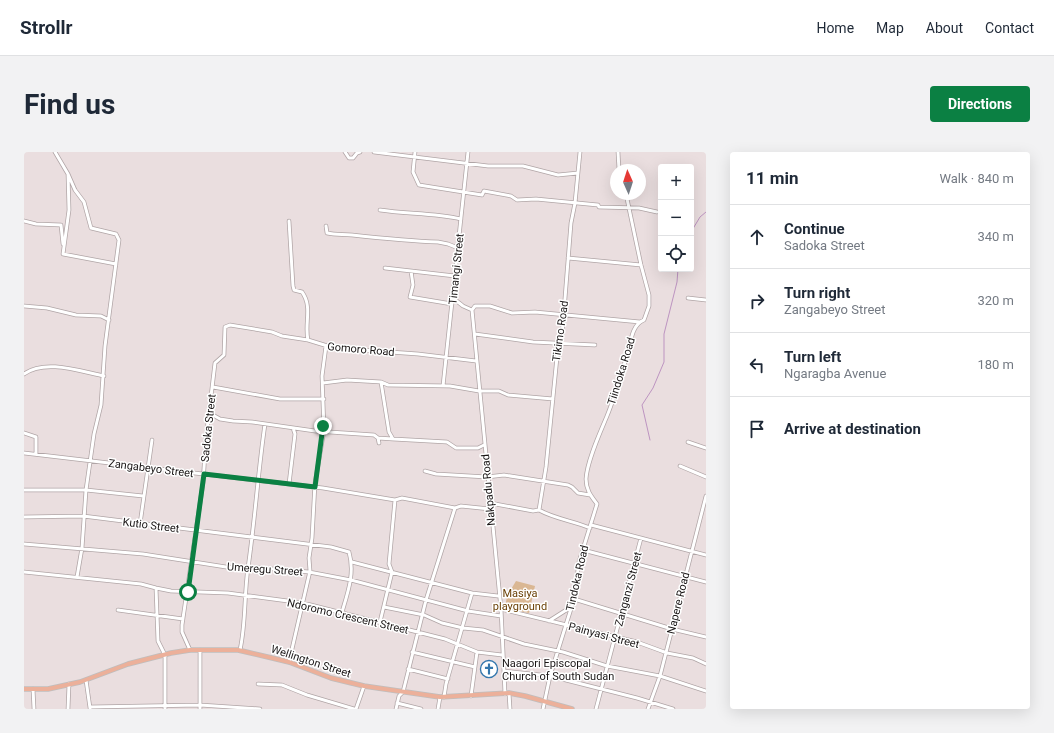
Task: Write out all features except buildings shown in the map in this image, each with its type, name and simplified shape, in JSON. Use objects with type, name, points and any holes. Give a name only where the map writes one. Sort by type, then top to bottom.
[{"type":"main road","name":"Wellington Street","points":[[24,689],[48,689],[86,680],[128,664],[190,650],[240,650],[289,662],[323,675],[364,686],[442,697],[507,694],[572,709]]},
{"type":"street","points":[[55,152],[68,174],[75,190],[84,202],[90,228],[116,234],[118,237],[101,405],[94,434],[86,490],[83,516],[82,548],[78,577]]},
{"type":"street","points":[[345,152],[350,158],[353,158],[360,152]]},
{"type":"street","points":[[374,152],[401,157],[414,157],[466,164],[523,166],[561,175],[578,173]]},
{"type":"street","points":[[415,152],[413,172],[419,185],[482,195],[484,191],[487,191],[494,194],[511,196],[517,200],[536,199],[585,203],[598,205],[599,207],[629,208],[657,212]]},
{"type":"street","name":"Timangi Street","points":[[443,386],[468,152]]},
{"type":"street","name":"Tikimo Road","points":[[539,510],[544,482],[557,357],[561,343],[571,223],[575,203],[580,152]]},
{"type":"street","points":[[618,152],[619,164]]},
{"type":"street","points":[[63,246],[67,235],[69,210],[68,174]]},
{"type":"street","name":"Tiindoka Road","points":[[591,526],[597,504],[590,495],[586,483],[587,475],[600,430],[607,416],[634,330],[640,322],[644,320],[649,306],[649,294],[641,265],[627,200]]},
{"type":"street","points":[[380,210],[408,214],[434,214],[461,219]]},
{"type":"street","points":[[24,221],[36,224],[61,225],[63,254],[116,264]]},
{"type":"street","points":[[289,221],[293,286],[294,290],[302,292],[305,296],[309,311],[307,334],[308,340]]},
{"type":"street","points":[[326,226],[327,233],[338,235],[349,234],[372,238],[438,242],[458,248]]},
{"type":"street","points":[[568,258],[641,265]]},
{"type":"street","points":[[385,268],[455,276]]},
{"type":"street","points":[[411,271],[413,285],[410,297],[452,304]]},
{"type":"street","points":[[453,298],[472,310],[475,306],[490,306],[512,313],[535,312],[607,320],[616,318],[640,322]]},
{"type":"street","points":[[688,298],[706,300]]},
{"type":"street","points":[[24,306],[47,308],[76,315],[101,316],[109,320]]},
{"type":"street","name":"Nakpadu Road","points":[[472,310],[498,596],[501,609],[502,655],[510,709]]},
{"type":"street","name":"Gomoro Road","points":[[225,326],[230,325],[308,340],[326,346],[476,361]]},
{"type":"street","name":"Sadoka Street","points":[[190,650],[182,632],[183,619],[204,474],[206,438],[211,414],[216,363],[224,355],[225,326]]},
{"type":"street","points":[[475,334],[595,345]]},
{"type":"street","points":[[289,662],[309,572],[315,487],[324,430],[322,417],[326,346]]},
{"type":"street","points":[[24,374],[37,366],[44,366],[70,369],[104,376]]},
{"type":"street","points":[[323,383],[347,380],[381,382],[388,385],[443,386],[479,391],[499,391],[508,394],[553,399]]},
{"type":"street","points":[[381,382],[389,432],[393,439]]},
{"type":"street","points":[[213,388],[280,399],[324,399]]},
{"type":"street","points":[[211,414],[227,420],[315,431],[324,430],[374,435],[380,441],[393,439],[448,442],[456,448],[478,448],[485,451]]},
{"type":"street","points":[[240,650],[245,627],[248,567],[251,555],[251,537],[265,424]]},
{"type":"street","points":[[289,484],[295,434],[293,428]]},
{"type":"street","points":[[24,432],[36,437],[36,454]]},
{"type":"street","points":[[140,524],[143,512],[143,496],[149,467],[152,440]]},
{"type":"street","points":[[688,442],[706,448]]},
{"type":"street","points":[[478,448],[484,445]]},
{"type":"street","name":"Zangabeyo Street","points":[[24,453],[315,487],[395,500],[402,498],[455,508],[461,506],[490,509]]},
{"type":"street","points":[[680,466],[706,477]]},
{"type":"street","points":[[425,471],[436,474],[487,478],[504,475],[568,485],[578,493],[590,495]]},
{"type":"street","points":[[24,490],[86,490],[143,496]]},
{"type":"street","name":"Napere Road","points":[[648,709],[667,653],[691,550],[706,496]]},
{"type":"street","points":[[380,622],[392,572],[389,564],[395,500]]},
{"type":"street","points":[[490,503],[533,511],[539,510],[548,515],[706,555]]},
{"type":"street","points":[[396,709],[399,696],[403,692],[412,652],[424,615],[426,600],[455,508]]},
{"type":"street","name":"Kutio Street","points":[[24,517],[83,516],[311,544],[349,552],[352,562]]},
{"type":"street","name":"Tindoka Road","points":[[543,709],[550,676],[574,599],[579,562],[591,526]]},
{"type":"street","name":"Zanganzi Street","points":[[596,709],[641,538]]},
{"type":"street","name":"Umeregu Street","points":[[24,544],[82,548],[226,567],[248,567],[309,572],[351,580],[466,610],[501,616]]},
{"type":"street","points":[[583,550],[635,562],[706,582]]},
{"type":"street","points":[[342,612],[351,580],[352,562],[472,593],[498,596]]},
{"type":"street","name":"Ndoromo Crescent Street","points":[[24,572],[141,584],[156,588],[188,592],[246,595],[303,603],[380,622],[458,644],[477,652],[502,655]]},
{"type":"street","points":[[156,588],[158,641],[165,655],[165,707]]},
{"type":"street","points":[[438,709],[463,628],[466,610],[472,593]]},
{"type":"street","points":[[574,599],[706,637]]},
{"type":"street","points":[[549,621],[572,606]]},
{"type":"street","points":[[384,608],[424,615],[442,623],[463,628],[483,630],[524,644],[558,651],[607,666],[660,676],[706,691]]},
{"type":"street","name":"Painyasi Street","points":[[501,609],[615,638],[637,642],[667,653],[693,658],[706,664]]},
{"type":"street","points":[[118,610],[183,619]]},
{"type":"street","points":[[200,650],[200,707]]},
{"type":"street","points":[[412,652],[453,660],[475,667]]},
{"type":"street","points":[[471,696],[477,652]]},
{"type":"street","points":[[408,669],[448,678]]},
{"type":"street","points":[[504,671],[550,676],[673,709]]},
{"type":"street","points":[[86,680],[90,708],[200,707],[260,709]]},
{"type":"street","points":[[68,709],[69,684]]},
{"type":"street","points":[[258,684],[282,685],[307,695],[355,709],[364,686]]},
{"type":"street","points":[[32,689],[34,709]]},
{"type":"street","points":[[397,703],[421,709]]},
{"type":"green space","name":"Masiya playground","points":[[516,581],[535,586],[529,613],[505,608],[507,596]]},
{"type":"waterway","points":[[694,227],[700,217],[706,212]]},
{"type":"waterway","points":[[650,440],[642,405],[653,388],[664,362],[664,334],[677,282],[678,272]]},
{"type":"place","name":"Naagori Episcopal Church of South Sudan","points":[[489,669]]},
{"type":"route","points":[[188,592],[204,474],[315,487],[317,466],[324,430],[323,426]]}]
